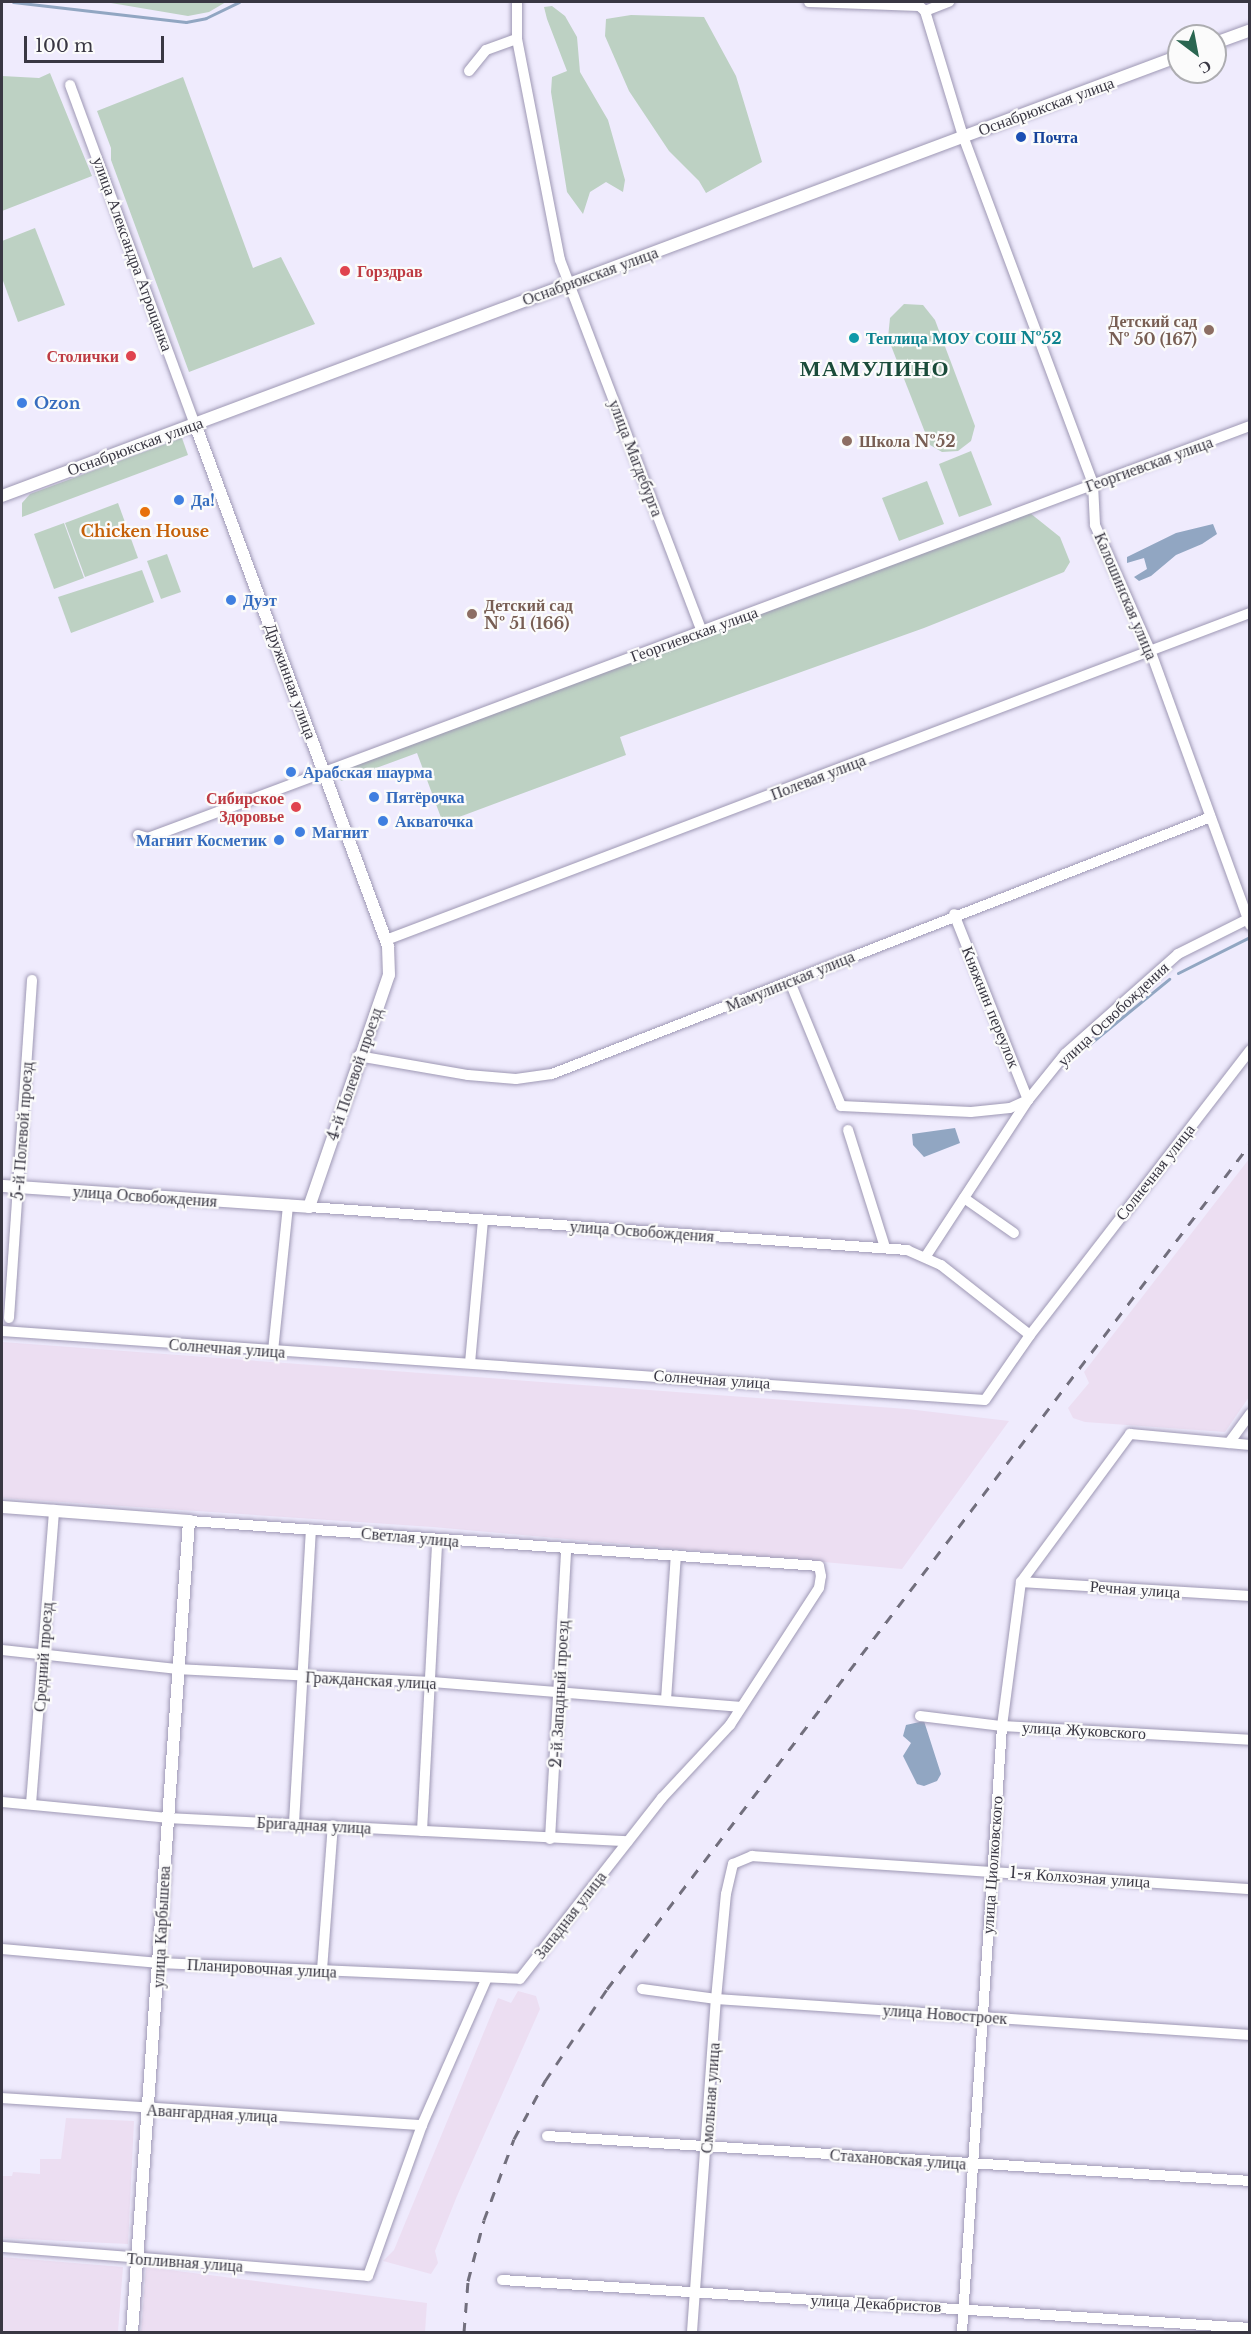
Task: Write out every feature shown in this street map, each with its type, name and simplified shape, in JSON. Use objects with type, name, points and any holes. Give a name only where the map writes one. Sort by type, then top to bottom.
[{"type":"street","name":"улица Магдебурга","points":[[517,2],[517,39],[568,285],[702,632]]},
{"type":"street","points":[[809,2],[920,6],[949,2]]},
{"type":"street","name":"Калошинская улица","points":[[920,6],[963,136],[1093,484],[1095,525],[1150,650],[1248,922]]},
{"type":"street","points":[[1227,39],[1250,30]]},
{"type":"street","points":[[469,70],[486,50],[517,39]]},
{"type":"street","name":"Оснабрюкская улица","points":[[2,496],[1167,60]]},
{"type":"street","name":"улица Александра Атрощанка","points":[[70,85],[195,424]]},
{"type":"street","name":"Дружинная улица","points":[[195,424],[386,940]]},
{"type":"street","name":"Георгиевская улица","points":[[138,835],[148,838],[1250,426]]},
{"type":"street","name":"Полевая улица","points":[[386,940],[1250,613]]},
{"type":"street","name":"Мамулинская улица","points":[[358,1056],[468,1075],[516,1079],[552,1074],[790,982],[954,914],[1211,818]]},
{"type":"street","name":"Княжнин переулок","points":[[954,914],[1028,1101]]},
{"type":"street","name":"улица Освобождения","points":[[2,1186],[885,1247],[926,1256],[1028,1101],[1065,1054],[1178,954],[1248,922]]},
{"type":"street","name":"4-й Полевой проезд","points":[[309,1207],[358,1056],[389,975],[386,940]]},
{"type":"street","name":"5-й Полевой проезд","points":[[9,1318],[32,980]]},
{"type":"street","points":[[790,982],[841,1106],[971,1112],[1010,1108],[1028,1101]]},
{"type":"street","name":"Солнечная улица","points":[[2,1331],[985,1400],[1030,1335],[1250,1050]]},
{"type":"street","points":[[848,1130],[885,1247]]},
{"type":"street","points":[[964,1198],[1014,1233]]},
{"type":"street","points":[[273,1351],[288,1205]]},
{"type":"street","points":[[470,1363],[483,1221]]},
{"type":"street","points":[[926,1256],[1030,1335]]},
{"type":"street","points":[[1229,1443],[1250,1414]]},
{"type":"street","name":"улица Циолковского","points":[[962,2332],[1002,1726],[1021,1582],[1130,1434],[1229,1443]]},
{"type":"street","points":[[1229,1443],[1250,1445]]},
{"type":"street","name":"Светлая улица","points":[[2,1507],[819,1566]]},
{"type":"street","name":"Средний проезд","points":[[32,1804],[54,1510]]},
{"type":"street","name":"улица Карбышева","points":[[132,2332],[159,1963],[176,1669],[189,1521]]},
{"type":"street","points":[[294,1823],[311,1529]]},
{"type":"street","points":[[422,1831],[437,1540]]},
{"type":"street","name":"2-й Западный проезд","points":[[550,1839],[560,1693],[566,1549]]},
{"type":"street","points":[[666,1700],[676,1555]]},
{"type":"street","name":"Западная улица","points":[[486,1980],[520,1979],[694,1759],[730,1725],[819,1588],[819,1566]]},
{"type":"street","name":"Речная улица","points":[[1021,1582],[1250,1596]]},
{"type":"street","name":"Гражданская улица","points":[[2,1650],[176,1669],[431,1682],[740,1707]]},
{"type":"street","name":"улица Жуковского","points":[[920,1716],[1002,1726],[1250,1740]]},
{"type":"street","name":"Бригадная улица","points":[[2,1802],[167,1818],[333,1825],[550,1839],[627,1841]]},
{"type":"street","points":[[322,1970],[333,1825]]},
{"type":"street","name":"1-я Колхозная улица","points":[[733,1864],[752,1856],[992,1870],[1250,1889]]},
{"type":"street","name":"Смольная улица","points":[[692,2332],[716,1999],[726,1894],[733,1864]]},
{"type":"street","name":"Планировочная улица","points":[[2,1949],[159,1963],[486,1980]]},
{"type":"street","points":[[422,2125],[486,1980]]},
{"type":"street","name":"улица Новостроек","points":[[642,1989],[716,1999],[1250,2035]]},
{"type":"street","name":"Авангардная улица","points":[[2,2098],[422,2125]]},
{"type":"street","name":"Топливная улица","points":[[2,2247],[368,2276],[422,2125]]},
{"type":"street","name":"Стахановская улица","points":[[547,2136],[1250,2181]]},
{"type":"street","name":"улица Декабристов","points":[[502,2280],[1250,2328]]},
{"type":"shaded area","points":[[1249,1159],[1249,1397],[1225,1432],[1085,1422],[1073,1418],[1068,1408],[1089,1383],[1084,1372]]},
{"type":"shaded area","points":[[2,1342],[907,1409],[1009,1421],[902,1569],[433,1527],[2,1498]]},
{"type":"shaded area","points":[[518,1991],[536,1996],[540,2009],[457,2196],[435,2251],[438,2263],[431,2274],[383,2261],[394,2250],[498,1998],[511,2003]]},
{"type":"shaded area","points":[[66,2118],[134,2121],[128,2244],[2,2238],[2,2176],[12,2176],[13,2172],[40,2174],[40,2159],[61,2159]]},
{"type":"shaded area","points":[[2,2257],[123,2267],[118,2332],[2,2332]]},
{"type":"shaded area","points":[[146,2267],[427,2303],[425,2332],[141,2332]]},
{"type":"green space","points":[[105,2],[226,2],[209,12],[188,16]]},
{"type":"green space","points":[[552,6],[565,16],[577,37],[580,72],[608,120],[625,180],[623,192],[606,182],[590,192],[583,214],[567,192],[551,92],[552,77],[567,71],[544,7]]},
{"type":"green space","points":[[631,15],[704,17],[736,76],[762,162],[706,193],[699,181],[669,151],[629,91],[605,36],[606,19]]},
{"type":"green space","points":[[50,73],[92,176],[2,211],[2,76],[39,78]]},
{"type":"green space","points":[[183,77],[253,268],[281,257],[315,324],[189,372],[111,160],[111,148],[97,111]]},
{"type":"green space","points":[[35,228],[65,305],[18,322],[2,278],[2,241]]},
{"type":"green space","points":[[904,304],[923,305],[935,320],[975,426],[971,441],[958,451],[942,452],[930,445],[888,338],[890,318]]},
{"type":"green space","points":[[182,438],[188,455],[22,517],[22,503],[30,494]]},
{"type":"green space","points":[[971,451],[992,505],[959,517],[939,464]]},
{"type":"green space","points":[[927,481],[944,524],[899,541],[882,498]]},
{"type":"green space","points":[[118,503],[138,558],[85,577],[65,523]]},
{"type":"green space","points":[[1030,513],[1060,537],[1070,562],[1064,572],[924,628],[620,737],[626,755],[443,823],[417,753],[341,781],[337,772]]},
{"type":"green space","points":[[64,523],[84,578],[54,589],[34,534]]},
{"type":"green space","points":[[167,554],[181,592],[161,599],[147,561]]},
{"type":"green space","points":[[142,570],[154,602],[71,633],[58,597]]},
{"type":"water","points":[[1213,524],[1217,534],[1202,544],[1176,555],[1151,576],[1139,581],[1134,577],[1147,569],[1144,558],[1127,563],[1127,557],[1176,533]]},
{"type":"water","points":[[955,1128],[960,1143],[924,1157],[913,1145],[912,1134]]},
{"type":"water","points":[[924,1721],[941,1774],[937,1781],[924,1786],[917,1784],[903,1756],[911,1743],[903,1736],[906,1725]]},
{"type":"waterway","points":[[13,2],[186,22],[206,18],[239,2]]},
{"type":"waterway","points":[[1178,973],[1250,937]]},
{"type":"waterway","points":[[1081,1051],[1169,979]]},
{"type":"railway","points":[[464,2332],[468,2281],[484,2220],[514,2139],[545,2081],[607,1989],[1250,1144]]},
{"type":"place","name":"Почта","points":[[1021,137]]},
{"type":"place","name":"Горздрав","points":[[345,271]]},
{"type":"place","name":"Детский сад № 50 (167)","points":[[1209,330]]},
{"type":"place","name":"Теплица МОУ СОШ №52","points":[[854,338]]},
{"type":"place","name":"Столички","points":[[131,356]]},
{"type":"place","name":"Ozon","points":[[22,403]]},
{"type":"place","name":"Школа №52","points":[[847,441]]},
{"type":"place","name":"Да!","points":[[179,500]]},
{"type":"place","name":"Chicken House","points":[[145,512]]},
{"type":"place","name":"Дуэт","points":[[231,600]]},
{"type":"place","name":"Детский сад № 51 (166)","points":[[472,614]]},
{"type":"place","name":"Арабская шаурма","points":[[291,772]]},
{"type":"place","name":"Пятёрочка","points":[[374,797]]},
{"type":"place","name":"Сибирское Здоровье","points":[[296,807]]},
{"type":"place","name":"Акваточка","points":[[383,821]]},
{"type":"place","name":"Магнит","points":[[300,832]]},
{"type":"place","name":"Магнит Косметик","points":[[279,840]]},
{"type":"district","name":"МАМУЛИНО","points":[[875,369]]}]
